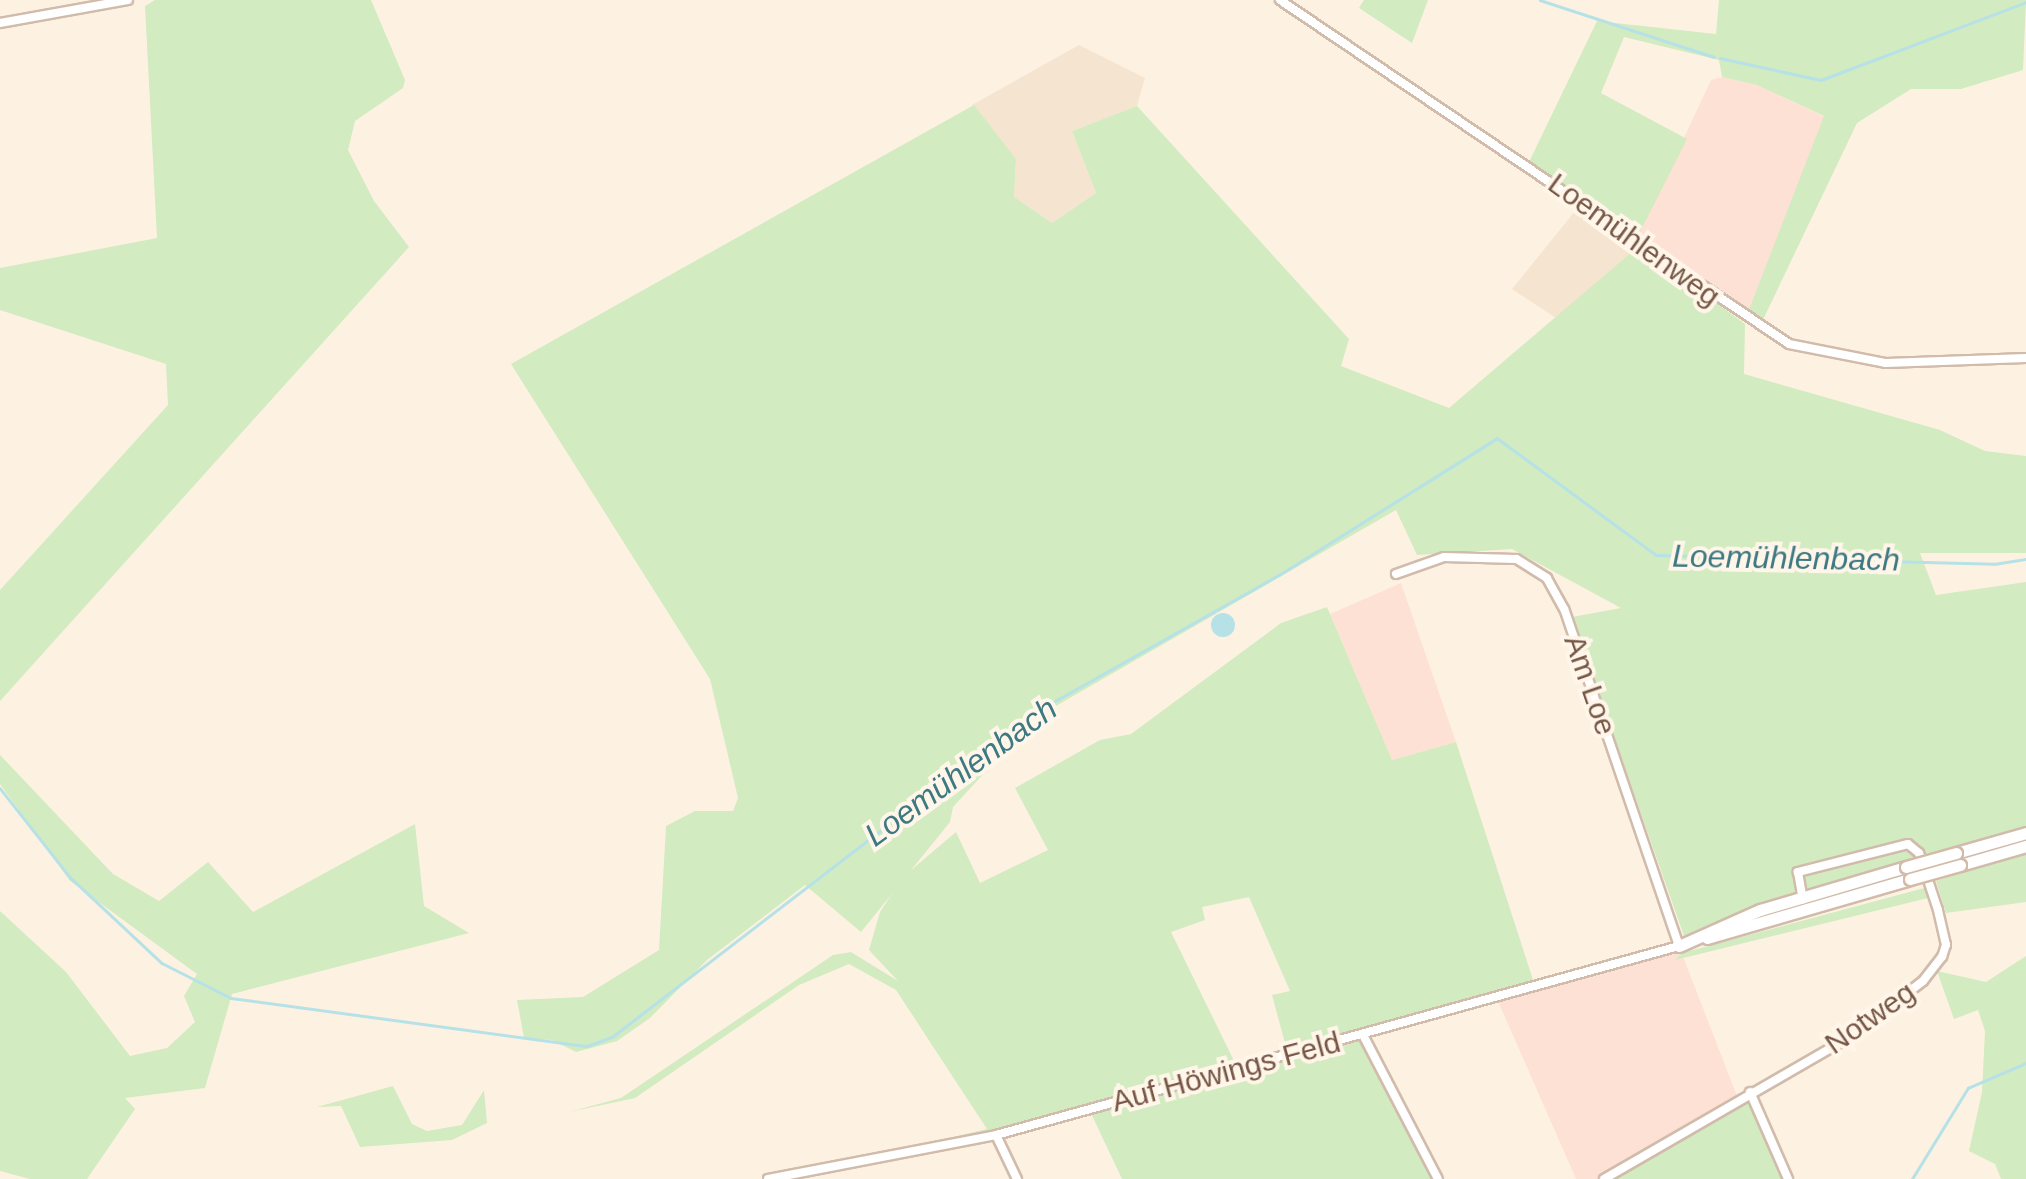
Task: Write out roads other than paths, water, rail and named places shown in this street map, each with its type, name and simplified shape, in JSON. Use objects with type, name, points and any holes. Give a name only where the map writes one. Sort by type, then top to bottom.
[{"type":"main road","name":"Auf Höwings Feld","points":[[1958,859],[2026,833]]},
{"type":"main road","name":"Auf Höwings Feld","points":[[1679,946],[1804,903],[1908,873],[2026,846]]},
{"type":"street","points":[[0,23],[128,0]]},
{"type":"street","name":"Loemühlenweg","points":[[1280,0],[1788,344],[1886,364],[2026,358]]},
{"type":"street","name":"Am Loe","points":[[1396,574],[1462,557],[1516,559],[1547,578],[1564,609],[1679,946]]},
{"type":"street","name":"Notweg","points":[[1604,1179],[1883,1014],[1934,969],[1946,944],[1919,854],[1908,844],[1798,872],[1804,903]]},
{"type":"street","name":"Auf Höwings Feld","points":[[768,1179],[996,1134],[1679,946]]},
{"type":"street","points":[[1363,1035],[1438,1179]]},
{"type":"street","points":[[1750,1092],[1788,1179]]},
{"type":"street","points":[[996,1134],[1017,1179]]},
{"type":"water","points":[[1223,613],[1235,625],[1223,637],[1211,625]]},
{"type":"waterway","points":[[1540,0],[1714,57]]},
{"type":"waterway","points":[[1720,58],[1821,80],[2026,2]]},
{"type":"waterway","name":"Loemühlenbach","points":[[0,788],[70,877],[162,963],[231,998],[587,1046],[612,1037],[1032,714],[1279,575],[1497,438],[1656,555],[1994,564],[2026,559]]},
{"type":"waterway","points":[[1912,1179],[1968,1088],[2026,1063]]}]
